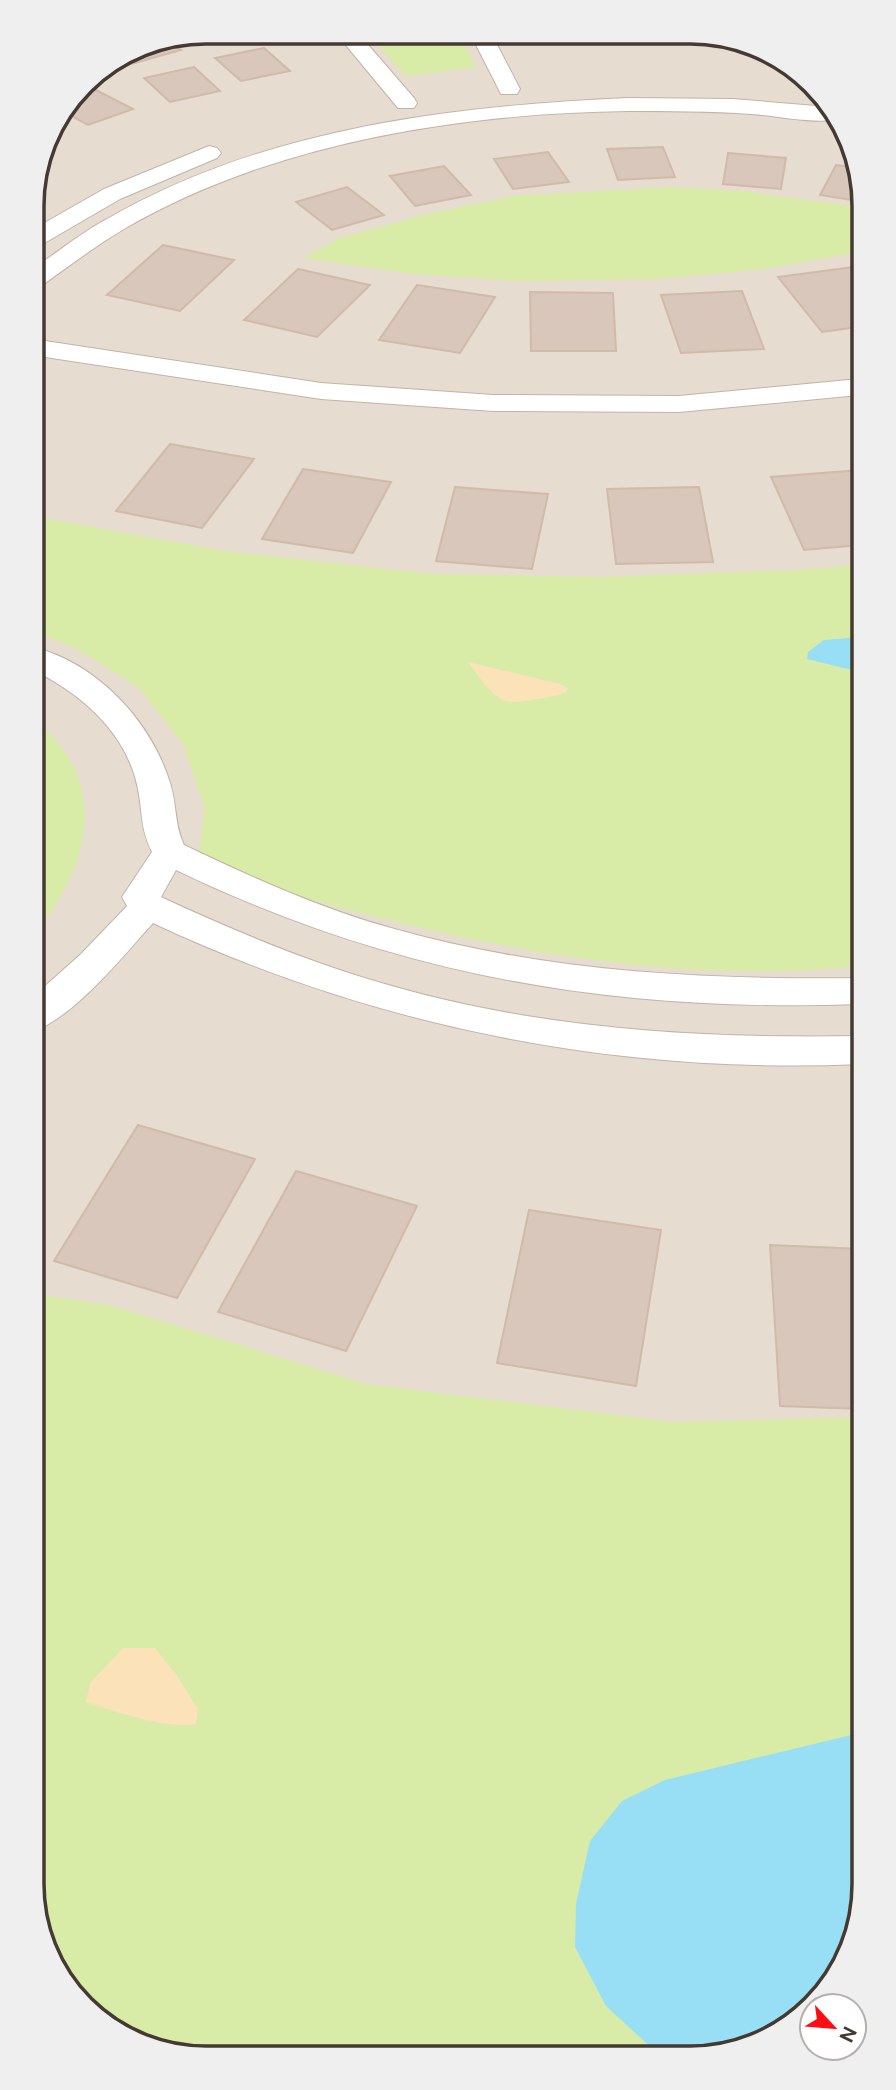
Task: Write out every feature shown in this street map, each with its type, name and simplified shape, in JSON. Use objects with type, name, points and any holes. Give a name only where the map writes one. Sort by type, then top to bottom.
[{"type":"street","points":[[355,44],[406,103]]},
{"type":"street","points":[[486,44],[509,89]]},
{"type":"street","points":[[618,83],[659,83]]},
{"type":"street","points":[[701,84],[805,91]]},
{"type":"street","points":[[482,92],[550,86]]},
{"type":"street","points":[[456,95],[470,114]]},
{"type":"street","points":[[380,108],[431,99]]},
{"type":"street","points":[[44,273],[108,228],[197,185],[301,149],[356,135],[470,114],[576,105],[657,103],[823,113]]},
{"type":"street","points":[[44,233],[112,194],[157,173],[228,147]]},
{"type":"street","points":[[44,349],[321,391],[493,403],[679,404],[852,388]]},
{"type":"street","points":[[44,662],[60,669],[94,692],[123,720],[144,752],[156,788],[159,827],[170,853],[240,887],[318,918],[402,944],[491,965],[584,981],[679,990],[775,994],[852,991]]},
{"type":"street","points":[[170,853],[140,897],[148,906],[225,942],[309,975],[401,1002],[496,1024],[597,1040],[700,1050],[852,1050]]},
{"type":"street","points":[[44,1009],[95,964],[148,906]]},
{"type":"shaded area","points":[[195,44],[712,45],[743,52],[771,65],[805,91],[831,125],[847,164],[852,205],[852,1895],[844,1937],[819,1983],[811,1992],[798,1992],[798,2005],[780,2019],[743,2038],[712,2045],[691,2046],[195,2046],[174,2043],[134,2030],[99,2006],[77,1983],[65,1965],[49,1926],[44,1885],[44,195],[49,164],[60,134],[84,99],[107,77],[125,65],[153,52]]},
{"type":"green space","points":[[377,44],[463,44],[477,67],[406,76]]},
{"type":"green space","points":[[671,187],[742,191],[852,206],[852,253],[764,269],[658,279],[519,281],[415,274],[303,258],[340,238],[423,215],[513,196]]},
{"type":"green space","points":[[44,518],[225,551],[433,574],[601,577],[852,566],[852,967],[775,971],[690,969],[607,962],[443,933],[197,868],[205,809],[183,744],[138,687],[80,651],[44,635]]},
{"type":"green space","points":[[44,729],[59,743],[75,769],[83,797],[85,824],[80,852],[54,908],[44,921]]},
{"type":"green space","points":[[44,1295],[110,1305],[366,1384],[674,1422],[852,1417],[852,1895],[844,1937],[831,1965],[811,1992],[798,1992],[798,2005],[780,2019],[743,2038],[712,2045],[691,2046],[195,2046],[153,2038],[116,2019],[84,1991],[65,1965],[49,1926],[44,1885]]},
{"type":"sand","points":[[468,662],[568,688],[560,695],[526,701],[505,701],[489,689]]},
{"type":"sand","points":[[123,1648],[155,1648],[176,1674],[198,1709],[196,1724],[157,1722],[86,1702],[90,1683]]},
{"type":"water","points":[[852,638],[852,670],[807,659],[808,652],[824,640]]},
{"type":"water","points":[[852,1735],[852,1895],[849,1916],[844,1937],[831,1965],[811,1992],[798,1992],[797,2006],[762,2030],[732,2041],[712,2045],[649,2046],[606,2006],[575,1947],[576,1904],[590,1841],[622,1801],[665,1780]]},
{"type":"building","points":[[176,47],[181,50],[135,63],[133,61],[153,52]]},
{"type":"building","points":[[264,48],[290,71],[241,81],[215,58]]},
{"type":"building","points":[[194,67],[220,91],[170,102],[144,78]]},
{"type":"building","points":[[94,89],[133,109],[88,125],[71,116]]},
{"type":"building","points":[[663,147],[675,177],[618,180],[607,149]]},
{"type":"building","points":[[548,152],[569,182],[513,189],[494,159]]},
{"type":"building","points":[[728,153],[786,158],[781,189],[723,184]]},
{"type":"building","points":[[836,165],[848,166],[852,200],[820,195]]},
{"type":"building","points":[[444,166],[471,195],[415,206],[390,176]]},
{"type":"building","points":[[347,187],[384,215],[332,230],[296,202]]},
{"type":"building","points":[[163,245],[234,260],[180,311],[107,295]]},
{"type":"building","points":[[852,267],[852,328],[822,332],[778,277]]},
{"type":"building","points":[[298,269],[370,285],[317,337],[244,320]]},
{"type":"building","points":[[417,285],[495,297],[460,353],[379,340]]},
{"type":"building","points":[[742,291],[764,349],[681,353],[661,295]]},
{"type":"building","points":[[530,292],[613,293],[616,351],[531,351]]},
{"type":"building","points":[[170,444],[254,459],[202,528],[116,511]]},
{"type":"building","points":[[303,469],[391,482],[353,553],[262,539]]},
{"type":"building","points":[[852,471],[852,546],[804,550],[771,477]]},
{"type":"building","points":[[455,487],[548,494],[532,569],[436,561]]},
{"type":"building","points":[[699,487],[713,562],[616,564],[607,489]]},
{"type":"building","points":[[138,1125],[255,1159],[177,1298],[54,1261]]},
{"type":"building","points":[[296,1171],[417,1206],[346,1351],[218,1312]]},
{"type":"building","points":[[529,1210],[661,1230],[636,1386],[497,1363]]},
{"type":"building","points":[[770,1245],[852,1249],[852,1409],[780,1406]]}]
